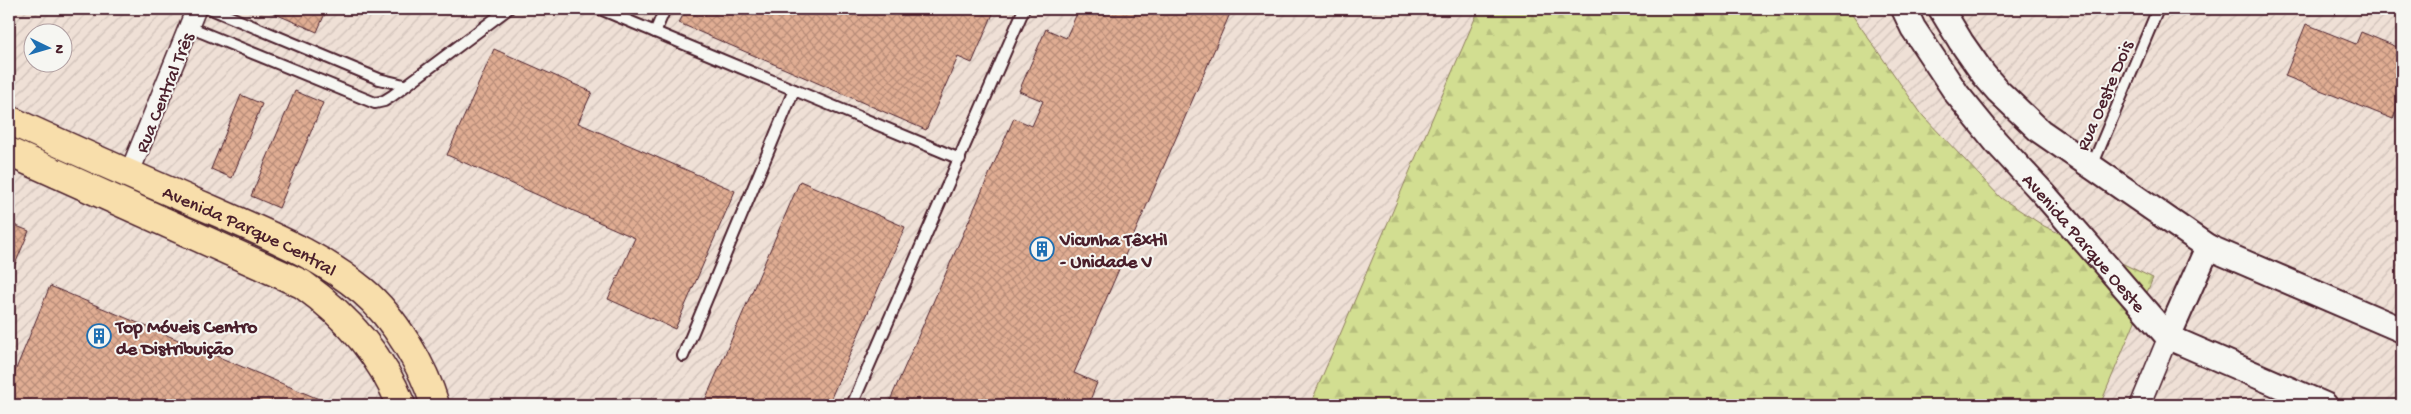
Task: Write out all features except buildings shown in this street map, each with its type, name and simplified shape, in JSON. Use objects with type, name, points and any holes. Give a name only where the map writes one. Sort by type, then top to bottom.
[{"type":"main road","name":"Avenida Parque Central","points":[[9,120],[313,256],[344,276],[365,292],[401,335],[421,370],[435,405]]},
{"type":"main road","name":"Avenida Parque Central","points":[[9,152],[302,284],[322,298],[349,324],[386,372],[401,405]]},
{"type":"street","name":"Rua Central Três","points":[[129,174],[196,9]]},
{"type":"street","name":"Avenida Parque Oeste","points":[[1904,9],[1913,28],[1941,70],[1990,135],[2044,194],[2168,338],[2325,405]]},
{"type":"street","points":[[1941,9],[1961,42],[1998,91],[2040,131],[2208,247],[2402,330]]},
{"type":"street","points":[[2140,405],[2208,247]]},
{"type":"lane","points":[[211,9],[379,79],[404,85]]},
{"type":"lane","points":[[189,27],[375,103],[384,101],[508,9]]},
{"type":"lane","points":[[600,9],[960,158]]},
{"type":"lane","points":[[655,32],[665,9]]},
{"type":"lane","points":[[852,405],[1024,9]]},
{"type":"lane","name":"Rua Oeste Dois","points":[[2092,166],[2158,9]]},
{"type":"lane","points":[[683,356],[794,90]]},
{"type":"shaded area","points":[[9,9],[2402,9],[2402,405],[9,405]]},
{"type":"green space","points":[[1479,9],[1848,9],[1923,116],[2001,198],[2044,226],[2153,278],[2100,405],[1310,405]]},
{"type":"place","name":"Vicunha Têxtil - Unidade V","points":[[1042,249]]},
{"type":"place","name":"Top Móveis Centro de Distribuição","points":[[99,336]]}]
